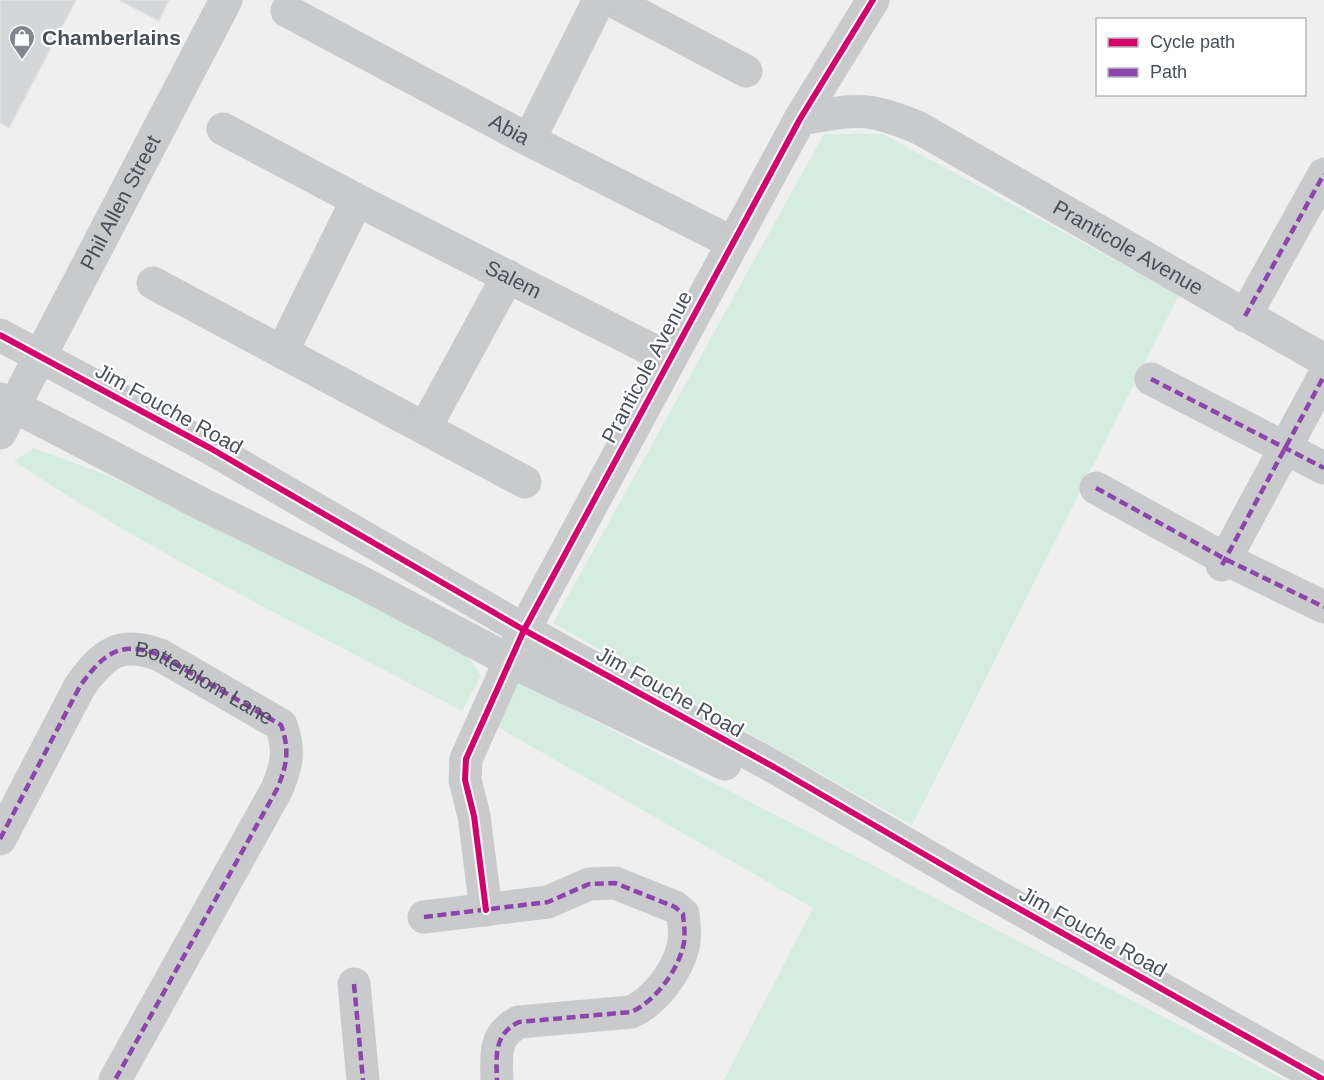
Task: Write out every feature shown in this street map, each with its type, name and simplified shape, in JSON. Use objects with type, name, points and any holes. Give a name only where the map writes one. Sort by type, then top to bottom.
[{"type":"street","name":"Phil Allen Street","points":[[5,413],[40,357],[226,0]]},
{"type":"street","points":[[530,140],[599,0]]},
{"type":"street","points":[[800,119],[873,0]]},
{"type":"street","points":[[627,4],[746,71]]},
{"type":"street","name":"Abia","points":[[287,11],[530,140],[733,243]]},
{"type":"street","name":"Pranticole Avenue","points":[[486,910],[474,816],[464,769],[466,759],[524,630],[800,119],[851,110],[872,110],[919,128],[1324,360]]},
{"type":"street","name":"Salem","points":[[223,129],[357,200],[670,359]]},
{"type":"street","points":[[1245,316],[1322,183]]},
{"type":"street","points":[[282,352],[357,200]]},
{"type":"street","points":[[425,428],[508,276]]},
{"type":"street","points":[[153,283],[525,482]]},
{"type":"street","name":"Jim Fouche Road","points":[[0,335],[210,448],[524,630],[774,767],[984,890],[1323,1080]]},
{"type":"street","points":[[1224,562],[1324,376]]},
{"type":"street","points":[[1151,379],[1324,468]]},
{"type":"street","name":"Jim Fouche Road","points":[[5,413],[222,514],[359,581],[510,660],[984,890]]},
{"type":"street","points":[[1096,488],[1224,562],[1324,607]]},
{"type":"street","name":"Botterblom Lane","points":[[2,830],[80,686],[97,663],[117,650],[141,648],[160,655],[281,725],[287,742],[287,764],[277,789],[115,1080]]},
{"type":"street","points":[[424,917],[548,902],[589,884],[615,883],[675,907],[683,914],[685,930],[683,946],[676,965],[644,1007],[632,1012],[519,1022],[506,1028],[496,1057],[496,1080]]},
{"type":"street","points":[[354,984],[363,1080]]},
{"type":"green space","points":[[824,134],[883,134],[1179,295],[912,825],[553,623]]},
{"type":"green space","points":[[34,448],[109,476],[462,648],[481,676],[462,711],[179,561],[68,496],[14,461]]},
{"type":"green space","points":[[516,680],[1285,1080],[724,1080],[813,908],[496,726]]},
{"type":"building","name":"Chamberlains","points":[[0,0],[76,0],[9,128],[0,122]]},
{"type":"building","name":"Chamberlains","points":[[119,0],[169,0],[159,21]]},
{"type":"marked path","points":[[1245,316],[1324,174]]},
{"type":"marked path","points":[[1222,565],[1324,376]]},
{"type":"marked path","points":[[1151,379],[1324,468]]},
{"type":"marked path","points":[[1096,488],[1225,559],[1324,607]]},
{"type":"marked path","points":[[0,839],[80,686],[97,665],[114,652],[134,649],[160,655],[281,725],[286,742],[286,757],[277,789],[115,1080]]},
{"type":"marked path","points":[[424,917],[548,902],[589,884],[615,883],[675,907],[683,914],[684,939],[680,957],[670,976],[656,994],[631,1012],[519,1022],[505,1033],[498,1046],[497,1080]]},
{"type":"marked path","points":[[354,984],[363,1080]]},
{"type":"cycle path","points":[[486,910],[474,816],[465,780],[466,759],[524,630],[800,119],[873,0]]},
{"type":"cycle path","points":[[0,335],[210,448],[524,630],[774,767],[984,889],[1324,1080]]},
{"type":"place","name":"Chamberlains","points":[[22,61]]}]
